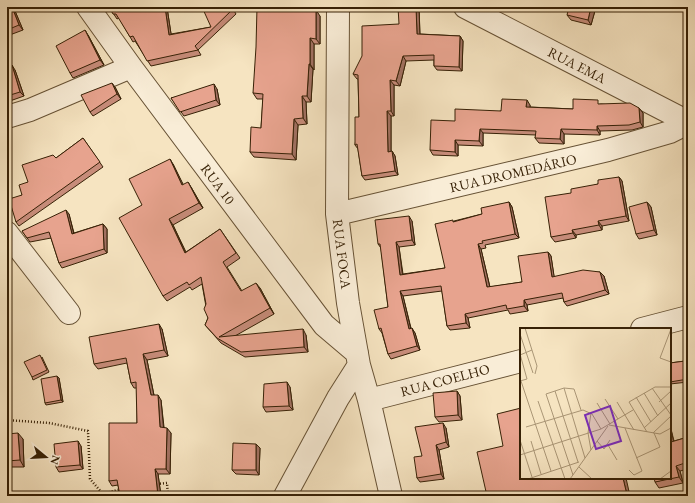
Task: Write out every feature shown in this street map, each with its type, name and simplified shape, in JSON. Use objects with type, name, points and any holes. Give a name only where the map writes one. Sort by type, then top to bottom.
[{"type":"street","name":"RUA 10","points":[[88,7],[131,67],[324,324],[358,359]]},
{"type":"street","name":"RUA FOCA","points":[[338,7],[336,214],[348,303],[358,359],[391,496]]},
{"type":"street","name":"RUA EMA","points":[[465,7],[688,123]]},
{"type":"street","points":[[7,117],[30,110],[131,67]]},
{"type":"street","name":"RUA DROMEDÁRIO","points":[[336,214],[608,150],[670,132],[688,123]]},
{"type":"street","points":[[8,237],[69,313]]},
{"type":"street","points":[[646,328],[688,317]]},
{"type":"street","points":[[285,496],[358,359]]},
{"type":"street","name":"RUA COELHO","points":[[368,400],[520,360]]},
{"type":"path","points":[[7,420],[49,424],[88,431],[90,479],[103,494],[123,488]]},
{"type":"path","points":[[152,484],[167,482],[168,496]]},
{"type":"building","points":[[12,7],[19,25],[7,30],[7,8]]},
{"type":"building","points":[[109,7],[165,7],[169,35],[211,27],[202,7],[231,7],[233,9],[195,46],[198,50],[147,61],[133,36],[130,37],[116,14],[113,14]]},
{"type":"building","points":[[257,7],[310,7],[310,10],[316,10],[316,39],[310,38],[310,64],[307,96],[302,96],[303,118],[294,119],[292,154],[250,152],[251,127],[261,128],[263,94],[253,93]]},
{"type":"building","points":[[398,7],[416,7],[417,34],[460,36],[459,67],[434,66],[434,55],[403,56],[396,81],[390,80],[391,111],[387,111],[388,152],[392,151],[395,171],[362,176],[357,144],[355,145],[355,117],[359,117],[358,75],[353,74],[362,56],[362,26],[399,24]]},
{"type":"building","points":[[569,7],[591,7],[588,20],[567,15]]},
{"type":"building","points":[[85,30],[100,60],[70,73],[56,46]]},
{"type":"building","points":[[12,65],[20,92],[7,96],[7,67]]},
{"type":"building","points":[[112,83],[117,94],[90,112],[81,95]]},
{"type":"building","points":[[214,84],[216,100],[180,112],[171,98]]},
{"type":"building","points":[[502,99],[527,100],[526,107],[573,109],[573,99],[598,100],[598,104],[630,103],[639,108],[640,122],[629,125],[597,126],[597,130],[561,129],[560,139],[535,138],[536,131],[480,129],[479,141],[455,140],[455,152],[430,150],[431,120],[455,121],[455,109],[501,111]]},
{"type":"building","points":[[83,138],[100,162],[16,222],[9,199],[22,195],[19,185],[28,182],[22,165],[53,155],[56,158]]},
{"type":"building","points":[[170,159],[182,185],[188,182],[199,203],[169,219],[185,253],[220,229],[236,253],[223,262],[241,291],[256,283],[270,308],[219,337],[303,329],[304,347],[241,352],[217,338],[205,325],[208,318],[204,309],[206,304],[201,277],[189,285],[187,282],[163,296],[119,218],[142,205],[129,179]]},
{"type":"building","points":[[619,177],[626,216],[598,221],[599,225],[572,230],[573,233],[551,237],[545,197],[571,193],[571,189],[598,184],[598,180]]},
{"type":"building","points":[[509,202],[515,234],[482,241],[483,243],[478,244],[487,287],[522,282],[518,256],[548,252],[552,277],[583,270],[600,272],[605,290],[564,302],[562,293],[524,300],[524,306],[507,309],[506,305],[465,314],[466,323],[447,326],[441,286],[400,291],[409,329],[412,328],[417,346],[388,354],[381,328],[379,329],[374,310],[388,307],[380,244],[378,244],[375,220],[409,216],[412,240],[396,242],[400,275],[445,268],[435,224],[453,220],[453,222],[482,214],[481,208]]},
{"type":"building","points":[[647,202],[654,230],[636,234],[629,207]]},
{"type":"building","points":[[66,210],[72,234],[103,224],[104,249],[59,263],[49,232],[27,238],[22,231]]},
{"type":"building","points":[[159,324],[164,350],[143,354],[151,395],[158,395],[160,427],[167,428],[166,469],[155,469],[158,496],[120,496],[117,480],[109,481],[109,423],[137,423],[136,382],[131,383],[126,358],[94,364],[89,337]]},
{"type":"building","points":[[40,355],[47,370],[32,377],[24,362]]},
{"type":"building","points":[[685,361],[688,379],[671,382],[671,363]]},
{"type":"building","points":[[57,376],[61,400],[45,403],[41,379]]},
{"type":"building","points":[[287,382],[289,406],[263,407],[264,384]]},
{"type":"building","points":[[457,391],[458,415],[435,417],[433,393]]},
{"type":"building","points":[[520,408],[520,479],[623,479],[627,495],[487,496],[477,452],[503,446],[497,414]]},
{"type":"building","points":[[443,423],[446,442],[436,445],[441,474],[417,478],[414,457],[422,456],[415,427]]},
{"type":"building","points":[[18,433],[20,460],[7,461],[7,434]]},
{"type":"building","points":[[688,437],[688,462],[676,466],[679,477],[671,479],[671,442]]},
{"type":"building","points":[[78,441],[80,465],[56,467],[54,444]]},
{"type":"building","points":[[233,443],[256,444],[256,470],[232,470]]},
{"type":"building","points":[[654,479],[669,479],[655,482]]}]
